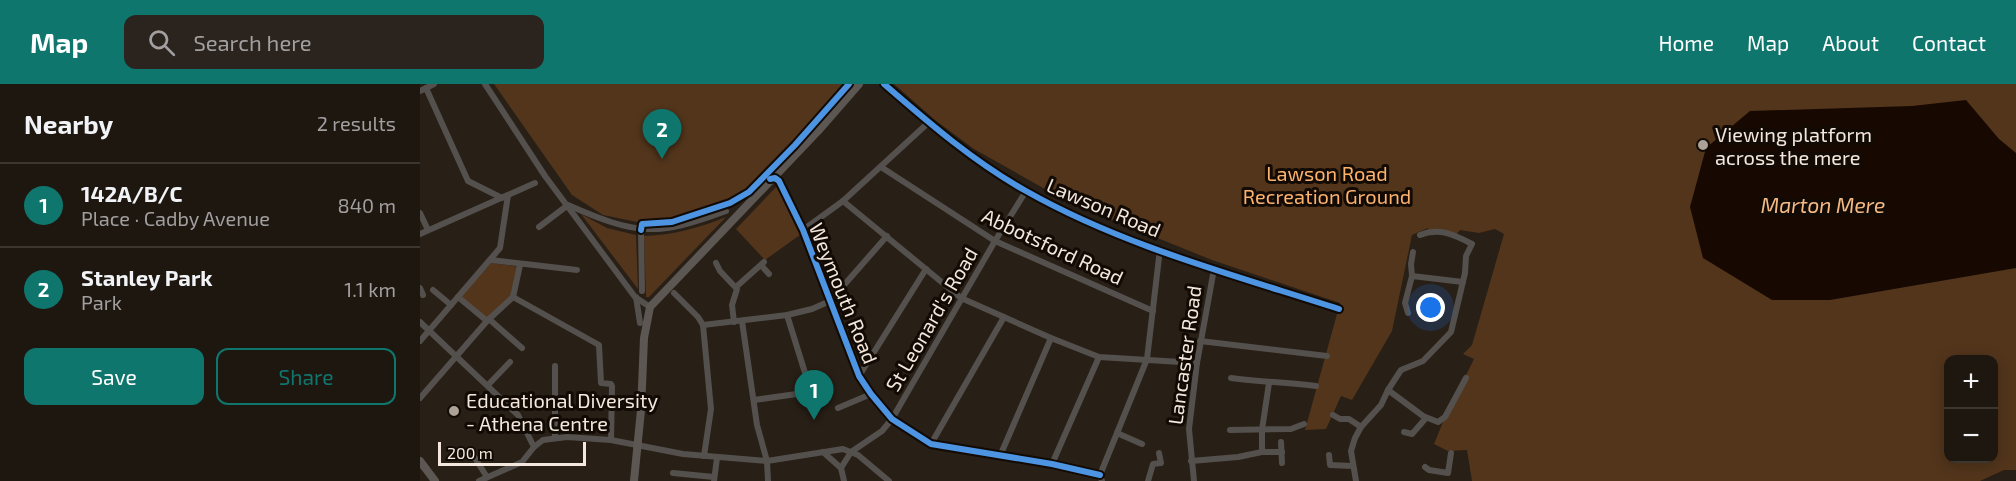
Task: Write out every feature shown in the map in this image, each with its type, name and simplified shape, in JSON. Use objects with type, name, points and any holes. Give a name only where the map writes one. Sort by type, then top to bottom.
[{"type":"main road","points":[[634,481],[641,410],[644,338],[650,307],[818,131],[859,84]]},
{"type":"main road","points":[[420,461],[435,481]]},
{"type":"street","points":[[434,84],[423,89],[468,181],[505,197]]},
{"type":"street","points":[[485,84],[545,176],[635,297],[650,307]]},
{"type":"street","name":"Lawson Road","points":[[884,84],[928,123],[981,163],[1026,191],[1085,221],[1214,269],[1339,309]]},
{"type":"street","points":[[803,230],[843,201],[928,123]]},
{"type":"street","name":"Abbotsford Road","points":[[881,167],[995,241],[1153,310]]},
{"type":"street","name":"Weymouth Road","points":[[771,179],[775,178],[779,181],[803,230],[859,376],[892,419],[931,444]]},
{"type":"street","points":[[420,234],[535,183]]},
{"type":"street","name":"St Leonard's Road","points":[[851,452],[882,431],[892,419],[1026,191]]},
{"type":"street","points":[[420,341],[500,248],[505,197]]},
{"type":"street","points":[[843,201],[962,298],[1099,357],[1197,363]]},
{"type":"street","points":[[539,227],[568,205]]},
{"type":"street","points":[[568,205],[606,222],[641,230],[687,225],[726,211]]},
{"type":"street","points":[[420,213],[428,230]]},
{"type":"street","points":[[641,230],[642,291]]},
{"type":"street","points":[[1356,481],[1351,451],[1361,427],[1382,405],[1388,390],[1401,370],[1423,361],[1451,332],[1463,282],[1466,256],[1472,244],[1456,235],[1432,230],[1420,235]]},
{"type":"street","points":[[703,325],[787,315],[812,309],[830,301],[887,236]]},
{"type":"street","points":[[1004,317],[931,444],[1052,464],[1101,478],[1147,359],[1160,249]]},
{"type":"street","points":[[1408,313],[1405,303],[1412,276],[1413,252]]},
{"type":"street","points":[[490,260],[577,270]]},
{"type":"street","points":[[716,263],[736,287],[737,293],[732,304],[734,322]]},
{"type":"street","points":[[736,287],[762,264],[769,274]]},
{"type":"street","points":[[420,399],[488,320],[513,297],[520,265]]},
{"type":"street","points":[[859,376],[926,269]]},
{"type":"street","name":"Lancaster Road","points":[[1194,481],[1189,429],[1200,341],[1214,269]]},
{"type":"street","points":[[1412,276],[1463,282]]},
{"type":"street","points":[[433,290],[451,305]]},
{"type":"street","points":[[674,293],[703,325],[711,409],[704,456]]},
{"type":"street","points":[[458,297],[522,348]]},
{"type":"street","points":[[513,297],[599,345],[601,382],[612,385],[611,440]]},
{"type":"street","points":[[635,297],[640,323]]},
{"type":"street","points":[[754,400],[811,392],[787,315]]},
{"type":"street","points":[[742,321],[758,425],[767,461],[768,481]]},
{"type":"street","points":[[420,322],[518,415],[534,447]]},
{"type":"street","points":[[1000,456],[1051,338]]},
{"type":"street","points":[[1200,341],[1327,356]]},
{"type":"street","points":[[1052,464],[1099,357]]},
{"type":"street","points":[[488,385],[510,362]]},
{"type":"street","points":[[555,366],[555,437]]},
{"type":"street","points":[[1231,378],[1316,386]]},
{"type":"street","points":[[1388,390],[1426,418],[1436,422],[1444,417],[1466,378]]},
{"type":"street","points":[[1262,452],[1262,430],[1269,383]]},
{"type":"street","points":[[838,408],[871,394]]},
{"type":"street","points":[[590,404],[612,405]]},
{"type":"street","points":[[1333,415],[1337,418],[1348,419],[1361,427]]},
{"type":"street","points":[[1404,432],[1412,434],[1426,418]]},
{"type":"street","points":[[1230,430],[1291,429],[1304,424]]},
{"type":"street","points":[[1117,433],[1142,444]]},
{"type":"street","points":[[479,481],[522,462],[543,440],[555,437],[580,437],[717,458],[767,461],[843,449],[858,455],[889,481]]},
{"type":"street","points":[[1281,442],[1282,463]]},
{"type":"street","points":[[822,452],[841,468],[844,481]]},
{"type":"street","points":[[841,468],[851,452]]},
{"type":"street","points":[[1191,461],[1238,457],[1262,452],[1282,452]]},
{"type":"street","points":[[1148,481],[1153,464],[1161,463],[1159,453]]},
{"type":"street","points":[[1425,467],[1429,470],[1448,473],[1451,453]]},
{"type":"street","points":[[473,455],[487,477]]},
{"type":"street","points":[[1329,455],[1330,465],[1353,465]]},
{"type":"street","points":[[673,473],[714,479],[717,458]]},
{"type":"street","points":[[1436,481],[1437,471]]},
{"type":"green space","points":[[494,84],[845,84],[811,125],[745,192],[726,203],[683,217],[642,223],[603,215],[572,195]]},
{"type":"green space","name":"Lawson Road Recreation Ground","points":[[894,84],[2016,84],[2016,470],[2004,470],[1980,481],[1472,481],[1467,450],[1448,451],[1434,444],[1474,359],[1463,354],[1472,345],[1504,234],[1495,229],[1479,233],[1460,230],[1456,235],[1429,231],[1428,228],[1412,235],[1392,331],[1352,400],[1341,396],[1326,429],[1305,430],[1340,303],[1212,260],[1068,202],[974,149],[935,120]]},
{"type":"green space","points":[[777,186],[800,235],[765,260],[736,229]]},
{"type":"green space","points":[[581,214],[607,228],[636,235],[638,289]]},
{"type":"green space","points":[[726,217],[649,297],[646,297],[644,236],[686,230]]},
{"type":"green space","points":[[491,263],[520,267],[513,297],[487,321],[459,298]]},
{"type":"water","name":"Marton Mere","points":[[1966,100],[1999,139],[2016,153],[2016,268],[1830,300],[1772,300],[1703,258],[1690,207],[1706,148],[1750,111],[1912,106]]},
{"type":"cycle path","points":[[641,230],[642,224],[672,222],[730,203],[749,192],[795,145],[849,84]]},
{"type":"cycle path","points":[[884,84],[988,168],[1063,210],[1140,244],[1339,309]]},
{"type":"cycle path","points":[[770,179],[775,178],[779,181],[803,230],[859,376],[892,419],[931,444],[1052,464],[1100,475]]},
{"type":"place","name":"Viewing platform across the mere","points":[[1703,145]]},
{"type":"place","name":"Stanley Park","points":[[662,159]]},
{"type":"place","name":"Educational Diversity - Athena Centre","points":[[454,411]]},
{"type":"place","name":"142A/B/C","points":[[814,420]]}]
